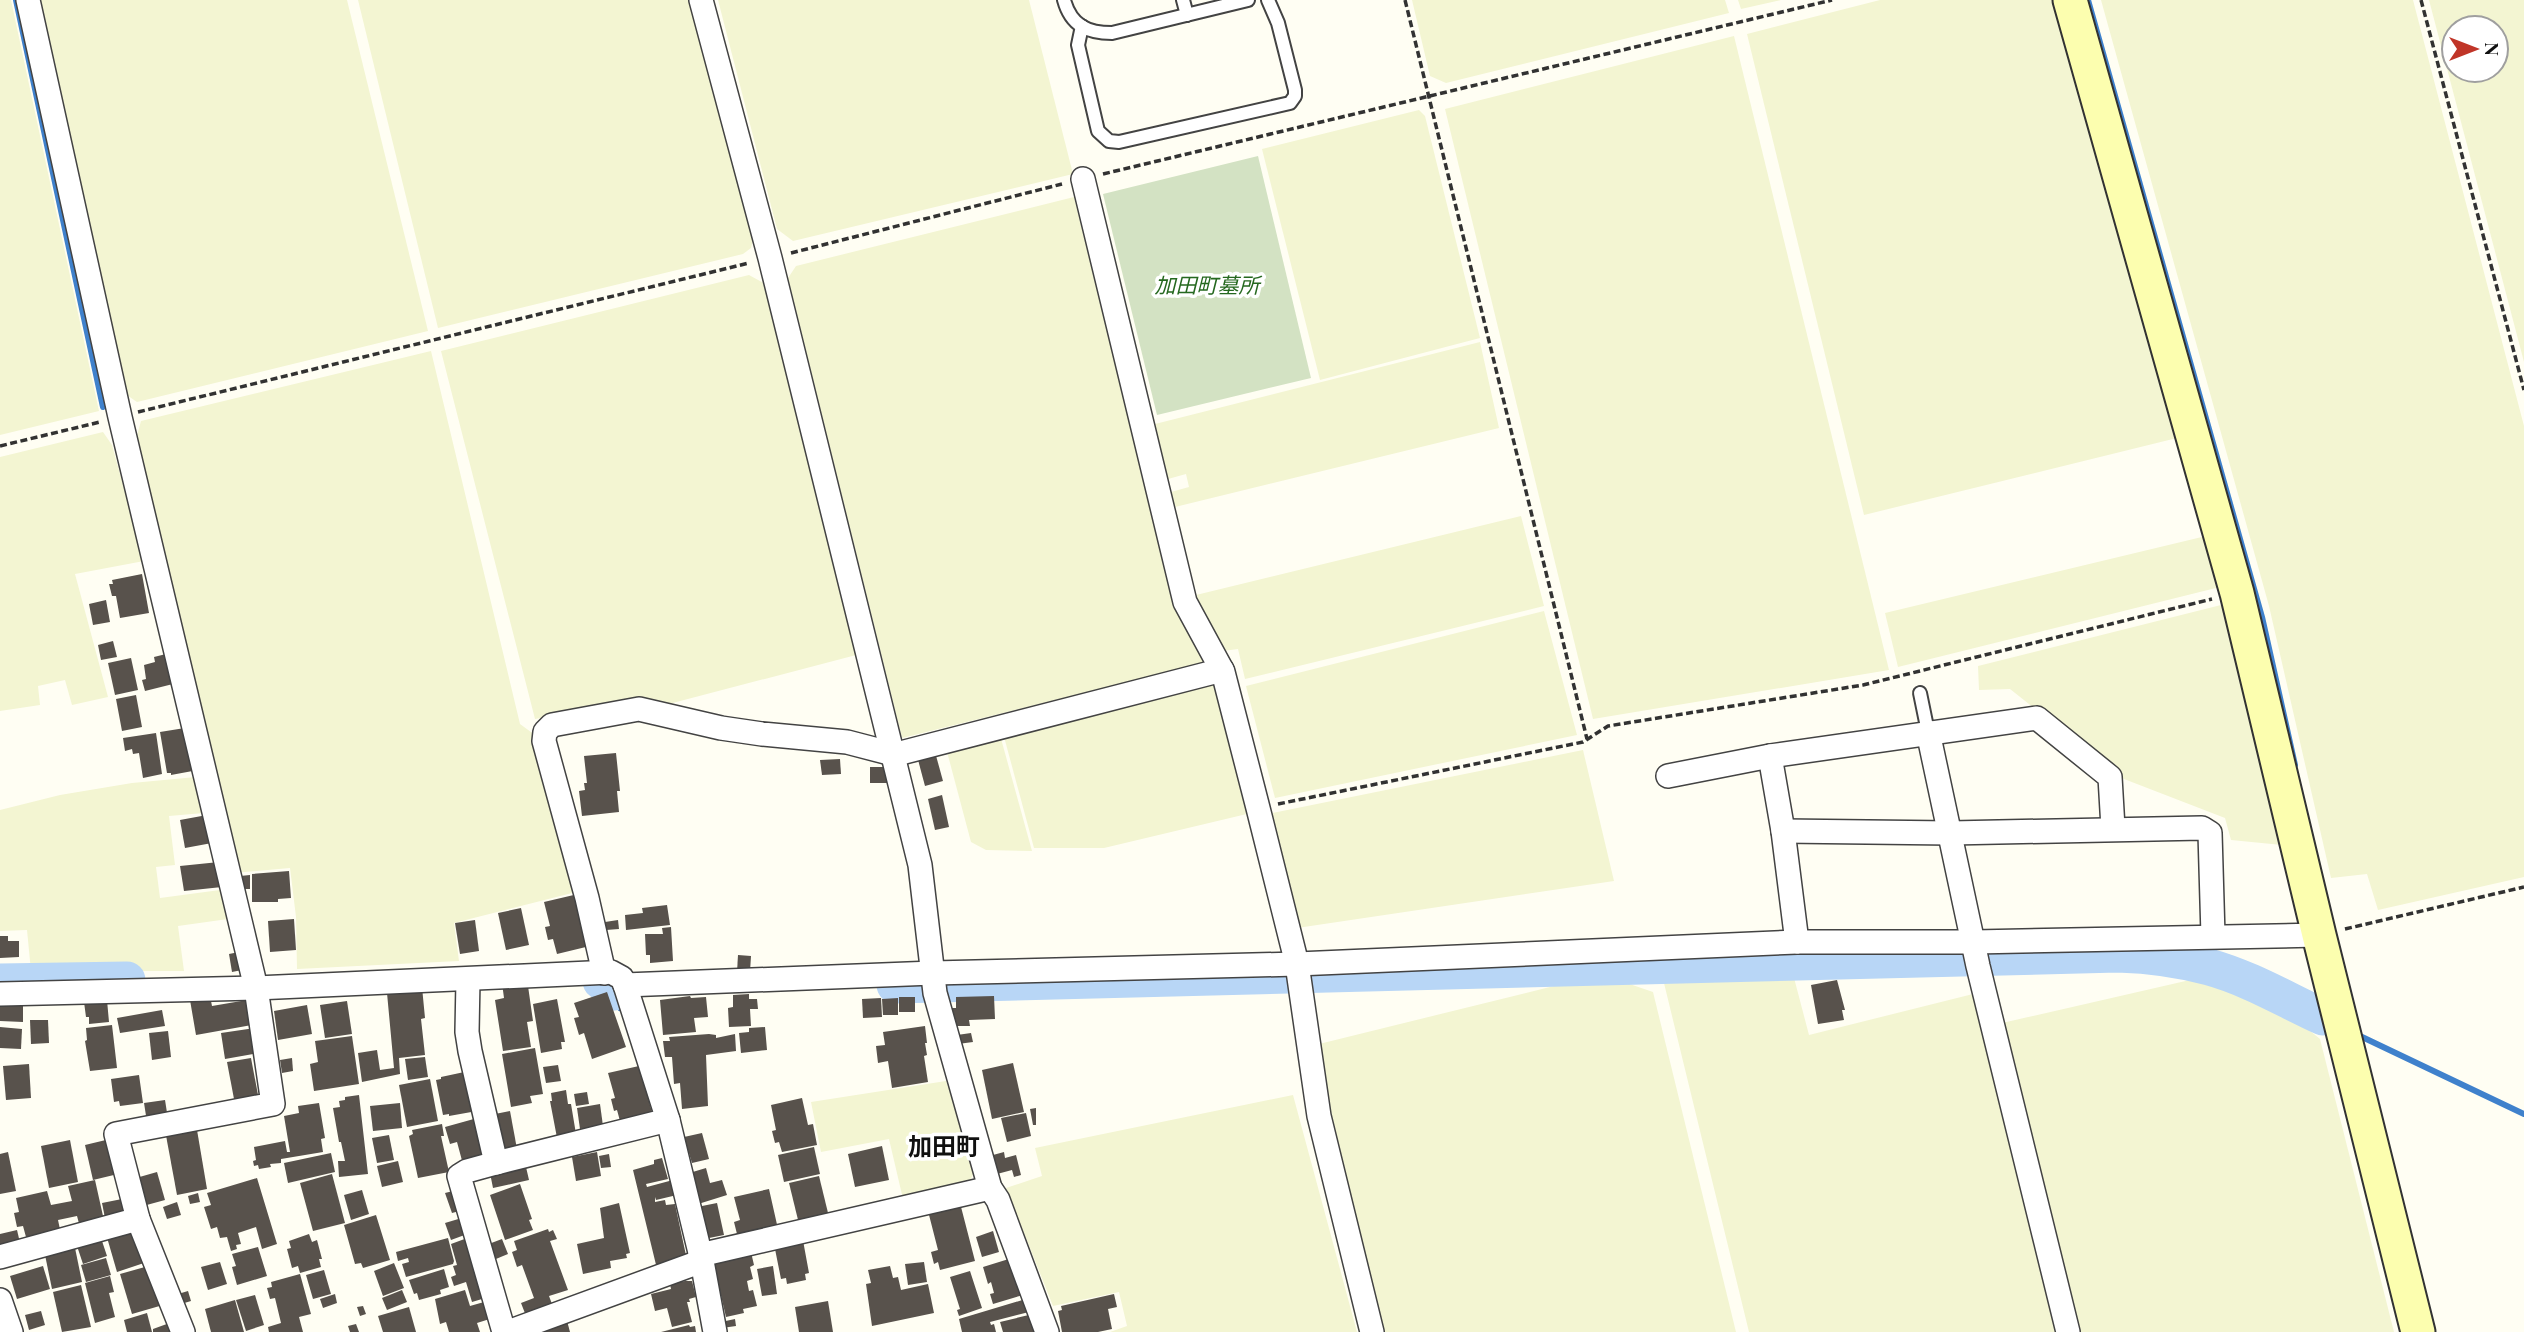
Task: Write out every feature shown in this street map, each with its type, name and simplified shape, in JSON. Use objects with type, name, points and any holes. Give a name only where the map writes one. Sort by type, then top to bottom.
[{"type":"street","points":[[28,0],[120,417],[256,988],[273,1104],[116,1134],[138,1219],[183,1332]]},
{"type":"street","points":[[702,0],[770,258],[920,865],[934,981],[990,1188],[998,1200],[1047,1332]]},
{"type":"street","points":[[2070,0],[2237,593],[2418,1332]]},
{"type":"street","points":[[1083,179],[1185,602],[1223,670],[1258,808],[1298,972],[1320,1116],[1372,1332]]},
{"type":"street","points":[[604,973],[587,898],[544,741],[545,732],[552,725],[639,709],[721,728],[847,742],[893,754],[1223,670]]},
{"type":"street","points":[[1668,776],[1770,756],[2037,718],[2110,777],[2113,828]]},
{"type":"street","points":[[1928,732],[1976,953],[2068,1332]]},
{"type":"street","points":[[1770,756],[1797,942]]},
{"type":"street","points":[[1783,831],[1951,833],[2202,828],[2210,833],[2213,936]]},
{"type":"street","points":[[625,985],[1298,972],[1797,942],[1976,953],[2213,936],[2319,935]]},
{"type":"street","points":[[0,994],[256,988],[611,972],[622,978],[625,985],[668,1120],[701,1258],[715,1332]]},
{"type":"street","points":[[468,980],[467,1032],[496,1163]]},
{"type":"street","points":[[668,1120],[496,1163],[459,1176],[506,1332],[701,1258],[990,1188]]},
{"type":"street","points":[[0,1257],[138,1219]]},
{"type":"street","points":[[0,1300],[11,1332]]},
{"type":"lane","points":[[1064,0],[1072,17],[1094,33],[1112,33],[1248,0]]},
{"type":"lane","points":[[1183,0],[1187,15]]},
{"type":"lane","points":[[1082,26],[1078,45],[1098,131],[1109,141],[1119,142],[1290,103],[1296,90],[1278,23],[1268,0]]},
{"type":"lane","points":[[1920,693],[1928,732]]},
{"type":"path","points":[[1405,0],[1587,740]]},
{"type":"path","points":[[0,446],[1083,179],[1832,0]]},
{"type":"path","points":[[2421,0],[2524,390]]},
{"type":"path","points":[[1258,808],[1587,740],[1608,726],[1863,685],[2237,593]]},
{"type":"path","points":[[2319,935],[2524,887]]},
{"type":"green space","points":[[0,0],[11,0],[99,411],[0,435]]},
{"type":"green space","points":[[38,0],[347,0],[428,331],[137,402],[121,391]]},
{"type":"green space","points":[[358,0],[692,0],[754,236],[751,248],[743,254],[438,328]]},
{"type":"green space","points":[[718,0],[1029,0],[1073,174],[793,241],[777,229]]},
{"type":"green space","points":[[1412,0],[1725,0],[1729,13],[1446,83],[1430,76]]},
{"type":"green space","points":[[1738,0],[1781,0],[1741,9]]},
{"type":"green space","points":[[1880,0],[2058,0],[2177,438],[1864,515],[1747,34]]},
{"type":"green space","points":[[2101,0],[2413,0],[2524,426],[2524,877],[2378,910],[2367,874],[2331,878],[2269,606]]},
{"type":"green space","points":[[2429,0],[2524,0],[2524,362],[2451,84],[2510,84],[2510,14],[2440,14],[2440,42]]},
{"type":"green space","points":[[1734,36],[1889,670],[1593,719],[1445,109]]},
{"type":"green space","points":[[1419,110],[1425,116],[1480,338],[1320,380],[1262,149]]},
{"type":"green space","name":"加田町墓所","points":[[1258,156],[1311,378],[1157,415],[1103,194]]},
{"type":"green space","points":[[1074,197],[1176,611],[1204,663],[902,738],[788,278],[796,266]]},
{"type":"green space","points":[[749,275],[769,286],[860,654],[665,705],[641,701],[535,719],[441,351]]},
{"type":"green space","points":[[1480,342],[1499,428],[1175,507],[1171,492],[1189,487],[1186,474],[1168,479],[1155,424]]},
{"type":"green space","points":[[431,351],[520,724],[535,735],[580,891],[454,923],[459,961],[297,969],[296,917],[290,868],[234,873],[135,443],[141,421]]},
{"type":"green space","points":[[103,432],[112,445],[144,561],[75,574],[108,697],[72,705],[65,680],[38,686],[40,705],[0,711],[0,457]]},
{"type":"green space","points":[[1521,516],[1544,606],[1245,679],[1238,649],[1223,651],[1196,595]]},
{"type":"green space","points":[[2206,536],[2220,587],[1898,667],[1885,613]]},
{"type":"green space","points":[[2225,604],[2282,845],[2231,840],[2225,818],[2124,779],[2010,689],[1979,690],[1978,666]]},
{"type":"green space","points":[[1544,611],[1577,735],[1275,798],[1246,686]]},
{"type":"green space","points":[[1214,680],[1251,813],[1104,848],[1034,848],[1003,733]]},
{"type":"green space","points":[[1000,735],[1032,851],[986,850],[971,842],[946,748]]},
{"type":"green space","points":[[1583,750],[1614,881],[1297,928],[1268,814]]},
{"type":"green space","points":[[196,777],[204,813],[169,816],[175,865],[156,867],[160,898],[220,890],[224,894],[228,919],[178,926],[184,971],[31,971],[27,930],[0,931],[0,810],[60,795],[132,783]]},
{"type":"green space","points":[[1793,974],[1809,1035],[1973,994],[2057,1332],[1749,1332],[1663,979]]},
{"type":"green space","points":[[1609,977],[1653,992],[1736,1332],[1384,1332],[1315,1045],[1558,985]]},
{"type":"green space","points":[[2203,977],[2303,1025],[2320,1039],[2394,1332],[2078,1332],[2002,1023]]},
{"type":"green space","points":[[946,1081],[976,1169],[968,1184],[903,1199],[889,1139],[821,1152],[811,1102]]},
{"type":"green space","points":[[1293,1095],[1357,1332],[1110,1332],[1127,1326],[1119,1292],[1053,1306],[1006,1188],[1042,1176],[1035,1148]]},
{"type":"building","points":[[142,574],[149,613],[120,618],[116,596],[112,596],[109,584],[113,584],[112,580]]},
{"type":"building","points":[[106,600],[110,622],[93,625],[89,604]]},
{"type":"building","points":[[113,641],[117,657],[101,660],[98,645]]},
{"type":"building","points":[[170,653],[177,683],[145,691],[142,680],[146,679],[144,665],[155,662],[154,657]]},
{"type":"building","points":[[131,658],[138,690],[115,695],[108,663]]},
{"type":"building","points":[[136,695],[142,727],[122,731],[116,699]]},
{"type":"building","points":[[191,727],[198,770],[171,775],[167,773],[160,732]]},
{"type":"building","points":[[156,733],[162,774],[143,778],[139,753],[133,754],[132,749],[125,751],[123,738]]},
{"type":"building","points":[[935,752],[943,781],[925,786],[917,756]]},
{"type":"building","points":[[616,753],[619,812],[582,816],[579,791],[585,790],[584,783],[587,783],[584,756]]},
{"type":"building","points":[[840,759],[841,774],[822,775],[820,760]]},
{"type":"building","points":[[870,767],[887,767],[887,783],[870,783]]},
{"type":"building","points":[[942,795],[949,827],[935,830],[928,799]]},
{"type":"building","points":[[207,815],[212,843],[185,848],[180,820]]},
{"type":"building","points":[[219,862],[222,887],[184,891],[180,866]]},
{"type":"building","points":[[289,871],[291,898],[278,899],[278,902],[252,902],[252,874]]},
{"type":"building","points":[[250,875],[250,889],[241,889],[240,876]]},
{"type":"building","points":[[578,894],[590,946],[557,954],[553,939],[548,940],[545,927],[550,926],[544,902]]},
{"type":"building","points":[[667,905],[670,925],[626,930],[625,915],[643,913],[642,908]]},
{"type":"building","points":[[521,908],[529,945],[506,950],[498,913]]},
{"type":"building","points":[[294,919],[296,950],[270,952],[268,921]]},
{"type":"building","points":[[475,920],[479,951],[460,954],[455,923]]},
{"type":"building","points":[[618,920],[619,929],[606,930],[605,922]]},
{"type":"building","points":[[671,927],[673,961],[650,963],[650,955],[646,955],[645,934],[663,934],[662,928]]},
{"type":"building","points":[[0,936],[8,936],[8,941],[19,941],[19,957],[0,958]]},
{"type":"building","points":[[239,952],[242,970],[232,972],[229,954]]},
{"type":"building","points":[[738,955],[751,956],[750,972],[737,972]]},
{"type":"building","points":[[527,979],[533,1021],[527,1022],[531,1047],[503,1051],[495,1000],[504,998],[502,983]]},
{"type":"building","points":[[1837,980],[1845,1010],[1842,1010],[1844,1020],[1818,1024],[1811,985]]},
{"type":"building","points":[[422,987],[425,1018],[421,1019],[425,1055],[399,1058],[400,1074],[362,1082],[358,1053],[377,1050],[380,1070],[394,1068],[387,993]]},
{"type":"building","points":[[607,992],[626,1047],[592,1059],[584,1033],[579,1035],[574,1018],[579,1017],[574,1003]]},
{"type":"building","points":[[749,994],[749,999],[757,999],[758,1009],[750,1009],[751,1026],[729,1027],[728,1008],[733,1007],[733,995]]},
{"type":"building","points":[[210,996],[212,1006],[253,999],[257,1024],[196,1035],[190,1000]]},
{"type":"building","points":[[994,996],[995,1019],[969,1020],[970,1026],[952,1026],[949,1008],[956,1008],[956,997]]},
{"type":"building","points":[[706,997],[708,1017],[694,1018],[696,1032],[663,1035],[660,1000]]},
{"type":"building","points":[[899,997],[915,997],[915,1012],[899,1012]]},
{"type":"building","points":[[881,998],[882,1017],[863,1018],[862,999]]},
{"type":"building","points":[[898,998],[898,1015],[883,1015],[882,999]]},
{"type":"building","points":[[557,999],[565,1042],[561,1042],[562,1049],[541,1053],[533,1004]]},
{"type":"building","points":[[107,1000],[109,1022],[89,1024],[84,1002]]},
{"type":"building","points":[[347,1001],[352,1034],[325,1038],[320,1005]]},
{"type":"building","points":[[0,1005],[23,1005],[23,1022],[0,1021]]},
{"type":"building","points":[[307,1005],[312,1034],[278,1040],[274,1011]]},
{"type":"building","points":[[162,1010],[165,1026],[120,1033],[117,1018]]},
{"type":"building","points":[[30,1020],[48,1020],[49,1043],[31,1044]]},
{"type":"building","points":[[112,1025],[117,1068],[90,1071],[85,1041],[86,1028]]},
{"type":"building","points":[[925,1026],[927,1055],[924,1056],[928,1082],[892,1088],[888,1061],[878,1063],[876,1046],[885,1045],[883,1032]]},
{"type":"building","points":[[0,1027],[22,1029],[21,1049],[0,1048]]},
{"type":"building","points":[[765,1027],[767,1050],[741,1053],[739,1033],[749,1032],[749,1028]]},
{"type":"building","points":[[255,1028],[259,1053],[225,1059],[221,1033]]},
{"type":"building","points":[[168,1031],[171,1057],[152,1060],[149,1033]]},
{"type":"building","points":[[971,1033],[973,1042],[958,1044],[957,1035]]},
{"type":"building","points":[[735,1034],[736,1051],[706,1055],[708,1106],[682,1109],[680,1083],[674,1084],[672,1057],[665,1057],[663,1041],[670,1041],[669,1037],[716,1035],[716,1038]]},
{"type":"building","points":[[352,1036],[359,1084],[314,1091],[310,1064],[318,1062],[315,1041]]},
{"type":"building","points":[[535,1048],[543,1094],[530,1096],[532,1103],[511,1107],[502,1054]]},
{"type":"building","points":[[425,1057],[428,1077],[408,1080],[405,1059]]},
{"type":"building","points":[[251,1058],[258,1095],[234,1099],[227,1062]]},
{"type":"building","points":[[292,1058],[293,1071],[282,1073],[280,1060]]},
{"type":"building","points":[[1013,1063],[1024,1112],[992,1119],[982,1070]]},
{"type":"building","points":[[29,1064],[31,1098],[6,1100],[3,1066]]},
{"type":"building","points":[[558,1065],[561,1081],[546,1083],[543,1067]]},
{"type":"building","points":[[639,1066],[652,1112],[620,1121],[611,1099],[615,1098],[608,1073]]},
{"type":"building","points":[[469,1071],[477,1111],[443,1115],[436,1080]]},
{"type":"building","points":[[139,1075],[143,1103],[120,1106],[119,1101],[114,1102],[111,1079]]},
{"type":"building","points":[[430,1079],[438,1121],[407,1127],[399,1085]]},
{"type":"building","points":[[566,1090],[577,1140],[558,1143],[551,1093]]},
{"type":"building","points":[[587,1092],[589,1104],[576,1106],[574,1094]]},
{"type":"building","points":[[359,1095],[368,1174],[339,1177],[338,1161],[345,1161],[333,1108],[340,1107],[339,1101],[345,1100],[345,1097]]},
{"type":"building","points":[[802,1098],[808,1125],[813,1124],[817,1145],[782,1152],[779,1142],[775,1143],[772,1131],[776,1130],[771,1105]]},
{"type":"building","points":[[165,1100],[168,1119],[147,1122],[144,1103]]},
{"type":"building","points":[[319,1103],[325,1138],[321,1139],[323,1152],[281,1159],[281,1163],[270,1164],[271,1167],[259,1169],[258,1165],[254,1166],[254,1147],[285,1141],[287,1152],[290,1152],[284,1116],[299,1113],[298,1106]]},
{"type":"building","points":[[400,1103],[402,1128],[373,1131],[370,1106]]},
{"type":"building","points":[[600,1104],[603,1126],[580,1129],[577,1108]]},
{"type":"building","points":[[1036,1108],[1036,1125],[1033,1125],[1030,1109]]},
{"type":"building","points":[[510,1111],[517,1149],[500,1152],[490,1115]]},
{"type":"building","points":[[1026,1113],[1031,1136],[1007,1142],[1001,1118]]},
{"type":"building","points":[[481,1117],[490,1161],[464,1168],[457,1142],[450,1144],[445,1127]]},
{"type":"building","points":[[196,1124],[207,1189],[177,1195],[165,1130]]},
{"type":"building","points":[[442,1124],[444,1136],[441,1136],[449,1172],[418,1178],[409,1136],[413,1134],[412,1130]]},
{"type":"building","points":[[702,1133],[709,1159],[692,1163],[684,1137]]},
{"type":"building","points":[[389,1135],[394,1160],[377,1163],[372,1138]]},
{"type":"building","points":[[110,1139],[118,1174],[93,1180],[85,1145]]},
{"type":"building","points":[[70,1140],[78,1182],[49,1188],[41,1146]]},
{"type":"building","points":[[882,1146],[889,1180],[855,1187],[848,1154]]},
{"type":"building","points":[[814,1147],[820,1174],[784,1182],[778,1155]]},
{"type":"building","points":[[8,1152],[16,1191],[0,1194],[0,1154]]},
{"type":"building","points":[[597,1152],[601,1176],[576,1181],[572,1157]]},
{"type":"building","points":[[1004,1152],[1005,1158],[1016,1155],[1021,1175],[1014,1177],[1012,1170],[997,1174],[993,1155]]},
{"type":"building","points":[[331,1153],[335,1172],[288,1183],[284,1163]]},
{"type":"building","points":[[609,1154],[611,1167],[601,1168],[599,1156]]},
{"type":"building","points":[[662,1158],[668,1179],[646,1184],[647,1187],[673,1180],[677,1195],[656,1200],[655,1197],[655,1202],[665,1200],[666,1205],[675,1204],[687,1260],[658,1273],[633,1170],[654,1164],[654,1160]]},
{"type":"building","points":[[398,1161],[403,1182],[382,1187],[377,1166]]},
{"type":"building","points":[[526,1167],[529,1180],[493,1188],[490,1173]]},
{"type":"building","points":[[706,1168],[710,1183],[722,1180],[727,1195],[695,1205],[686,1174]]},
{"type":"building","points":[[157,1172],[165,1200],[143,1206],[136,1178]]},
{"type":"building","points":[[332,1174],[345,1223],[313,1231],[300,1183]]},
{"type":"building","points":[[819,1176],[829,1217],[799,1224],[789,1183]]},
{"type":"building","points":[[257,1178],[277,1244],[262,1249],[256,1227],[238,1233],[241,1244],[231,1251],[227,1237],[220,1238],[217,1227],[211,1229],[204,1207],[211,1205],[207,1193]]},
{"type":"building","points":[[95,1180],[105,1225],[81,1231],[77,1216],[58,1220],[61,1234],[38,1241],[36,1235],[26,1237],[23,1226],[17,1227],[14,1213],[19,1212],[16,1198],[47,1191],[51,1205],[72,1201],[68,1186]]},
{"type":"building","points":[[520,1184],[533,1230],[505,1240],[490,1195]]},
{"type":"building","points":[[461,1189],[467,1209],[452,1213],[445,1193]]},
{"type":"building","points":[[769,1189],[778,1229],[738,1238],[734,1222],[740,1220],[734,1197]]},
{"type":"building","points":[[362,1190],[369,1214],[351,1220],[344,1195]]},
{"type":"building","points":[[198,1193],[200,1202],[190,1204],[188,1196]]},
{"type":"building","points":[[127,1198],[131,1217],[106,1223],[102,1203]]},
{"type":"building","points":[[177,1202],[181,1215],[167,1219],[163,1207]]},
{"type":"building","points":[[619,1203],[630,1253],[626,1254],[627,1258],[610,1261],[611,1268],[583,1274],[577,1244],[604,1238],[600,1208]]},
{"type":"building","points":[[717,1203],[724,1235],[699,1240],[692,1208]]},
{"type":"building","points":[[960,1203],[975,1261],[940,1270],[938,1262],[934,1264],[931,1252],[938,1250],[928,1211]]},
{"type":"building","points":[[376,1215],[390,1260],[363,1268],[361,1263],[355,1264],[344,1225]]},
{"type":"building","points":[[465,1217],[470,1233],[451,1240],[445,1223]]},
{"type":"building","points":[[136,1225],[147,1262],[117,1272],[106,1234]]},
{"type":"building","points":[[548,1229],[549,1232],[553,1230],[557,1239],[550,1241],[568,1290],[549,1296],[555,1312],[528,1321],[521,1303],[534,1298],[522,1265],[517,1267],[512,1252],[517,1250],[514,1241]]},
{"type":"building","points":[[17,1230],[21,1247],[0,1252],[0,1234]]},
{"type":"building","points":[[993,1231],[999,1252],[982,1257],[976,1237]]},
{"type":"building","points":[[309,1234],[312,1242],[317,1240],[322,1259],[319,1259],[321,1267],[300,1273],[298,1266],[292,1268],[287,1249],[291,1248],[289,1241]]},
{"type":"building","points":[[100,1235],[107,1256],[83,1264],[76,1243]]},
{"type":"building","points":[[802,1235],[809,1273],[805,1274],[806,1280],[787,1284],[786,1278],[781,1279],[775,1249]]},
{"type":"building","points":[[470,1237],[492,1296],[472,1302],[466,1282],[454,1286],[451,1277],[456,1275],[453,1266],[457,1265],[451,1244]]},
{"type":"building","points":[[448,1238],[453,1264],[406,1277],[402,1264],[409,1262],[408,1258],[398,1261],[396,1252]]},
{"type":"building","points":[[502,1239],[508,1254],[491,1261],[486,1245]]},
{"type":"building","points":[[74,1243],[82,1282],[52,1289],[44,1250]]},
{"type":"building","points":[[258,1247],[267,1276],[237,1285],[232,1254]]},
{"type":"building","points":[[750,1248],[754,1265],[750,1267],[753,1279],[747,1281],[749,1291],[753,1290],[757,1306],[743,1309],[744,1313],[726,1317],[712,1257]]},
{"type":"building","points":[[106,1258],[111,1275],[86,1282],[81,1265]]},
{"type":"building","points":[[1012,1258],[1023,1295],[993,1304],[990,1294],[994,1293],[983,1267]]},
{"type":"building","points":[[220,1262],[227,1284],[208,1290],[201,1267]]},
{"type":"building","points":[[924,1262],[927,1282],[908,1285],[905,1264]]},
{"type":"building","points":[[394,1263],[404,1288],[383,1296],[374,1271]]},
{"type":"building","points":[[152,1265],[163,1305],[132,1314],[120,1274]]},
{"type":"building","points":[[43,1266],[50,1289],[17,1299],[10,1276]]},
{"type":"building","points":[[773,1266],[777,1294],[762,1296],[757,1269]]},
{"type":"building","points":[[890,1266],[893,1278],[898,1277],[901,1290],[928,1284],[934,1313],[872,1326],[866,1284],[871,1283],[868,1270]]},
{"type":"building","points":[[444,1269],[449,1287],[440,1290],[441,1294],[419,1300],[409,1280]]},
{"type":"building","points":[[324,1270],[331,1294],[313,1299],[306,1275]]},
{"type":"building","points":[[970,1271],[982,1308],[959,1316],[957,1310],[960,1309],[950,1277]]},
{"type":"building","points":[[300,1274],[311,1314],[299,1317],[303,1332],[269,1332],[268,1327],[281,1323],[275,1298],[270,1299],[267,1288],[272,1287],[271,1282]]},
{"type":"building","points":[[110,1276],[114,1292],[109,1293],[115,1317],[95,1323],[85,1283]]},
{"type":"building","points":[[692,1281],[696,1297],[687,1302],[692,1322],[672,1327],[667,1308],[655,1311],[651,1294],[671,1289],[670,1284]]},
{"type":"building","points":[[81,1285],[91,1327],[62,1332],[53,1292]]},
{"type":"building","points":[[402,1290],[407,1302],[387,1310],[382,1298]]},
{"type":"building","points":[[465,1290],[470,1306],[491,1300],[496,1317],[477,1323],[480,1332],[449,1332],[446,1322],[440,1324],[435,1299]]},
{"type":"building","points":[[188,1291],[191,1301],[181,1304],[178,1294]]},
{"type":"building","points":[[335,1294],[337,1303],[323,1308],[320,1299]]},
{"type":"building","points":[[1114,1294],[1117,1307],[1108,1309],[1112,1329],[1098,1332],[1062,1332],[1058,1311],[1062,1310],[1061,1306]]},
{"type":"building","points":[[255,1295],[264,1325],[246,1331],[236,1300]]},
{"type":"building","points":[[1029,1298],[1033,1311],[990,1322],[991,1325],[994,1324],[996,1332],[962,1332],[959,1319]]},
{"type":"building","points":[[235,1300],[244,1332],[211,1332],[205,1309]]},
{"type":"building","points":[[828,1301],[833,1332],[799,1332],[795,1307]]},
{"type":"building","points":[[363,1306],[366,1314],[360,1316],[357,1307]]},
{"type":"building","points":[[409,1307],[416,1332],[383,1332],[378,1316]]},
{"type":"building","points":[[41,1311],[45,1325],[29,1330],[25,1315]]},
{"type":"building","points":[[147,1313],[152,1332],[127,1332],[124,1320]]},
{"type":"building","points":[[1033,1314],[1038,1332],[1003,1332],[1000,1322]]},
{"type":"building","points":[[566,1317],[570,1332],[537,1332]]},
{"type":"building","points":[[735,1319],[736,1326],[722,1328],[721,1322]]},
{"type":"building","points":[[175,1321],[179,1332],[153,1332],[153,1329]]},
{"type":"building","points":[[356,1324],[359,1332],[350,1332],[348,1326]]},
{"type":"building","points":[[695,1326],[696,1332],[661,1332]]},
{"type":"waterway","points":[[16,0],[103,407]]},
{"type":"waterway","points":[[2088,0],[2262,617],[2295,765]]},
{"type":"waterway","points":[[895,985],[2118,954],[2164,958],[2209,967],[2253,983],[2323,1017]]},
{"type":"waterway","points":[[0,982],[127,980]]},
{"type":"waterway","points":[[601,981],[614,992]]},
{"type":"waterway","points":[[611,991],[620,1008]]},
{"type":"waterway","points":[[2360,1036],[2524,1114]]},
{"type":"district","name":"加田町","points":[[944,1147]]}]
